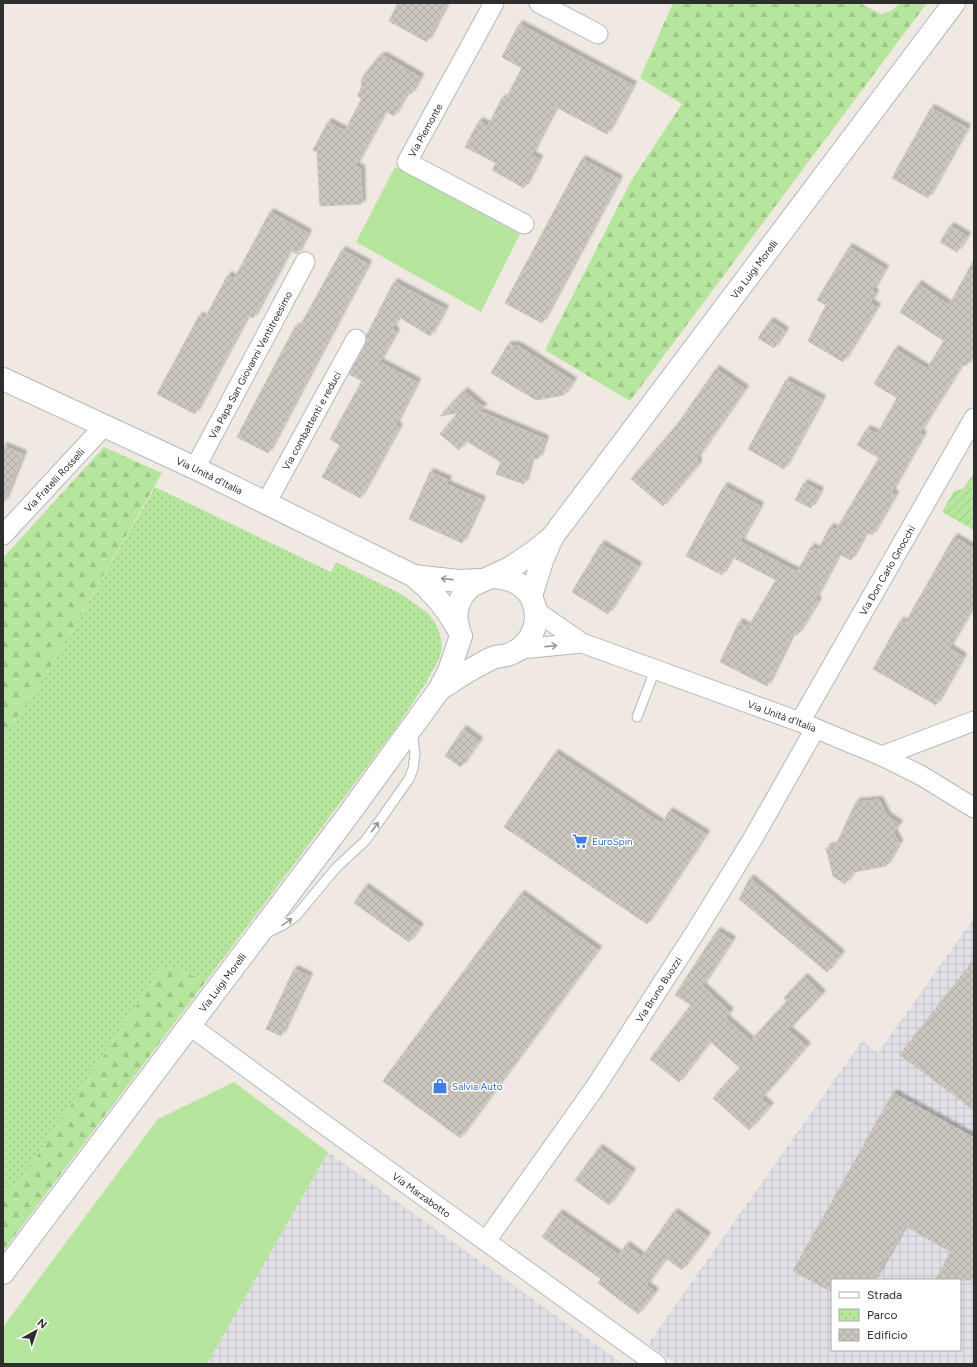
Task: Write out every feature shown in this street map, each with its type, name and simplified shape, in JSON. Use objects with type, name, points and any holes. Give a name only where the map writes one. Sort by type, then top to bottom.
[{"type":"street","name":"Via Piemonte","points":[[494,3],[407,162],[524,224]]},
{"type":"street","points":[[538,3],[598,34]]},
{"type":"street","name":"Via Luigi Morelli","points":[[439,690],[478,665],[496,657],[509,655],[521,649],[530,639],[535,627],[533,604],[543,558],[553,536],[954,3]]},
{"type":"street","name":"Via Papa San Giovanni Ventitreesimo","points":[[195,468],[305,262]]},
{"type":"street","name":"Via combattenti e reduci","points":[[266,503],[356,339]]},
{"type":"street","name":"Via Unità d'Italia","points":[[3,379],[195,468],[414,576],[430,589],[444,604],[460,632]]},
{"type":"street","name":"Via Don Carlo Gnocchi","points":[[808,725],[974,418]]},
{"type":"street","name":"Via Fratelli Rosselli","points":[[3,535],[105,425]]},
{"type":"street","name":"Via Luigi Morelli","points":[[3,1273],[253,939],[346,818],[439,690],[449,671],[460,632],[456,617],[458,605],[463,595],[471,586],[531,554],[553,536]]},
{"type":"street","name":"Via Unità d'Italia","points":[[414,576],[458,581],[486,578]]},
{"type":"street","points":[[486,578],[504,577],[515,582],[524,588],[533,604]]},
{"type":"street","name":"Via Unità d'Italia","points":[[533,604],[582,642],[808,725],[882,756],[922,776],[974,808]]},
{"type":"street","points":[[460,632],[471,648],[483,654],[496,657]]},
{"type":"street","name":"Via Unità d'Italia","points":[[521,649],[582,642]]},
{"type":"street","points":[[882,756],[974,721]]},
{"type":"street","name":"Via Bruno Buozzi","points":[[486,1241],[596,1086],[692,937],[752,840],[808,725]]},
{"type":"street","name":"Via Marzabotto","points":[[189,1025],[656,1364]]},
{"type":"lane","points":[[637,717],[655,670]]},
{"type":"lane","points":[[253,939],[283,925],[296,916],[336,868],[365,841],[384,816],[409,779],[413,769],[416,754],[412,727]]},
{"type":"shaded area","points":[[974,918],[974,1364],[676,1364],[648,1344],[862,1041],[878,1053]]},
{"type":"shaded area","points":[[328,1152],[623,1364],[207,1364]]},
{"type":"green space","points":[[673,3],[859,3],[881,14],[891,11],[900,3],[927,3],[630,401],[545,350],[631,181],[682,104],[640,78]]},
{"type":"green space","points":[[395,167],[520,234],[481,312],[356,242]]},
{"type":"green space","points":[[104,447],[162,473],[57,656],[3,739],[3,558]]},
{"type":"green space","points":[[974,473],[974,530],[942,512],[954,491],[963,489]]},
{"type":"green space","points":[[155,487],[331,572],[336,562],[401,594],[428,613],[436,624],[442,646],[440,657],[427,681],[394,731],[207,980],[163,966],[15,1189],[3,1185],[3,739],[57,656]]},
{"type":"green space","points":[[163,966],[207,980],[3,1251],[3,1185],[15,1189]]},
{"type":"green space","points":[[234,1082],[328,1152],[207,1364],[3,1364],[3,1327],[158,1119]]},
{"type":"building","points":[[398,3],[447,3],[427,42],[389,21]]},
{"type":"building","points":[[519,24],[633,85],[607,134],[556,107],[531,155],[539,159],[524,188],[492,170],[496,163],[465,147],[479,121],[488,126],[502,98],[505,100],[522,68],[502,57]]},
{"type":"building","points":[[384,56],[420,77],[411,94],[407,93],[394,116],[385,111],[355,166],[361,169],[362,204],[320,206],[317,152],[313,150],[328,122],[345,131],[362,98],[357,96],[361,89],[362,78],[379,57]]},
{"type":"building","points":[[931,108],[967,128],[928,198],[892,178]]},
{"type":"building","points":[[582,159],[619,179],[542,323],[505,303]]},
{"type":"building","points":[[270,212],[308,233],[297,254],[290,250],[253,318],[248,315],[195,414],[157,394],[199,316],[205,318],[228,275],[234,279]]},
{"type":"building","points":[[950,226],[967,236],[957,252],[940,242]]},
{"type":"building","points":[[849,247],[885,269],[872,291],[875,293],[870,303],[877,307],[843,362],[808,341],[826,305],[817,300]]},
{"type":"building","points":[[342,250],[368,264],[268,453],[237,437],[295,327],[299,328]]},
{"type":"building","points":[[974,260],[974,352],[966,366],[962,364],[919,433],[923,435],[891,492],[895,495],[872,535],[866,532],[851,560],[839,554],[815,599],[818,601],[797,635],[793,633],[767,686],[720,662],[739,622],[748,627],[776,580],[732,557],[722,575],[686,556],[724,486],[760,506],[740,542],[797,572],[811,547],[818,550],[830,527],[836,530],[879,458],[857,445],[867,429],[877,434],[897,398],[874,384],[895,349],[927,369],[944,341],[900,312],[918,284],[949,305]]},
{"type":"building","points":[[394,282],[445,309],[430,336],[399,317],[392,328],[396,332],[379,362],[417,382],[395,425],[399,427],[360,498],[322,477],[340,445],[330,439],[362,381],[349,374],[366,344],[366,336]]},
{"type":"building","points":[[770,321],[785,331],[774,348],[758,338]]},
{"type":"building","points":[[508,345],[518,346],[573,381],[564,395],[536,400],[491,373]]},
{"type":"building","points":[[716,369],[745,389],[697,458],[698,465],[663,506],[631,479],[677,425]]},
{"type":"building","points":[[786,380],[822,399],[784,469],[748,449]]},
{"type":"building","points":[[464,391],[484,408],[476,410],[545,439],[538,459],[531,458],[524,484],[496,474],[501,462],[466,441],[459,450],[440,434],[458,413],[440,416]]},
{"type":"building","points":[[3,446],[23,454],[4,502],[3,502]]},
{"type":"building","points":[[430,472],[448,480],[446,484],[482,500],[462,543],[409,519]]},
{"type":"building","points":[[804,483],[820,491],[811,508],[795,500]]},
{"type":"building","points":[[954,537],[974,549],[974,604],[949,648],[963,657],[936,705],[873,669],[900,621],[905,623]]},
{"type":"building","points":[[601,544],[638,566],[608,614],[572,592]]},
{"type":"building","points":[[463,729],[479,741],[461,767],[445,756]]},
{"type":"building","points":[[555,753],[662,824],[669,811],[706,834],[647,924],[504,827]]},
{"type":"building","points":[[879,800],[887,816],[899,824],[893,832],[899,843],[886,866],[854,872],[845,884],[833,876],[826,848],[836,845],[856,802]]},
{"type":"building","points":[[750,878],[841,954],[827,972],[739,899]]},
{"type":"building","points":[[365,887],[420,927],[409,942],[354,903]]},
{"type":"building","points":[[521,894],[598,950],[460,1138],[383,1081]]},
{"type":"building","points":[[717,931],[732,940],[702,986],[730,1012],[725,1018],[751,1041],[787,1001],[784,998],[804,977],[822,994],[788,1030],[807,1046],[761,1099],[770,1106],[749,1130],[713,1098],[740,1068],[710,1041],[679,1082],[650,1059],[691,1005],[675,995]]},
{"type":"building","points":[[974,960],[974,1110],[900,1055]]},
{"type":"building","points":[[294,969],[309,976],[281,1036],[266,1029]]},
{"type":"building","points":[[893,1093],[974,1138],[974,1280],[936,1279],[951,1252],[905,1226],[875,1279],[831,1279],[831,1291],[793,1271]]},
{"type":"building","points":[[599,1148],[632,1172],[609,1205],[575,1180]]},
{"type":"building","points":[[674,1212],[707,1236],[682,1270],[666,1258],[646,1285],[655,1292],[638,1314],[598,1283],[601,1279],[542,1237],[559,1213],[619,1255],[626,1245],[642,1257]]},
{"type":"place","name":"EuroSpin","points":[[580,841]]},
{"type":"place","name":"Salvia Auto","points":[[440,1086]]}]
